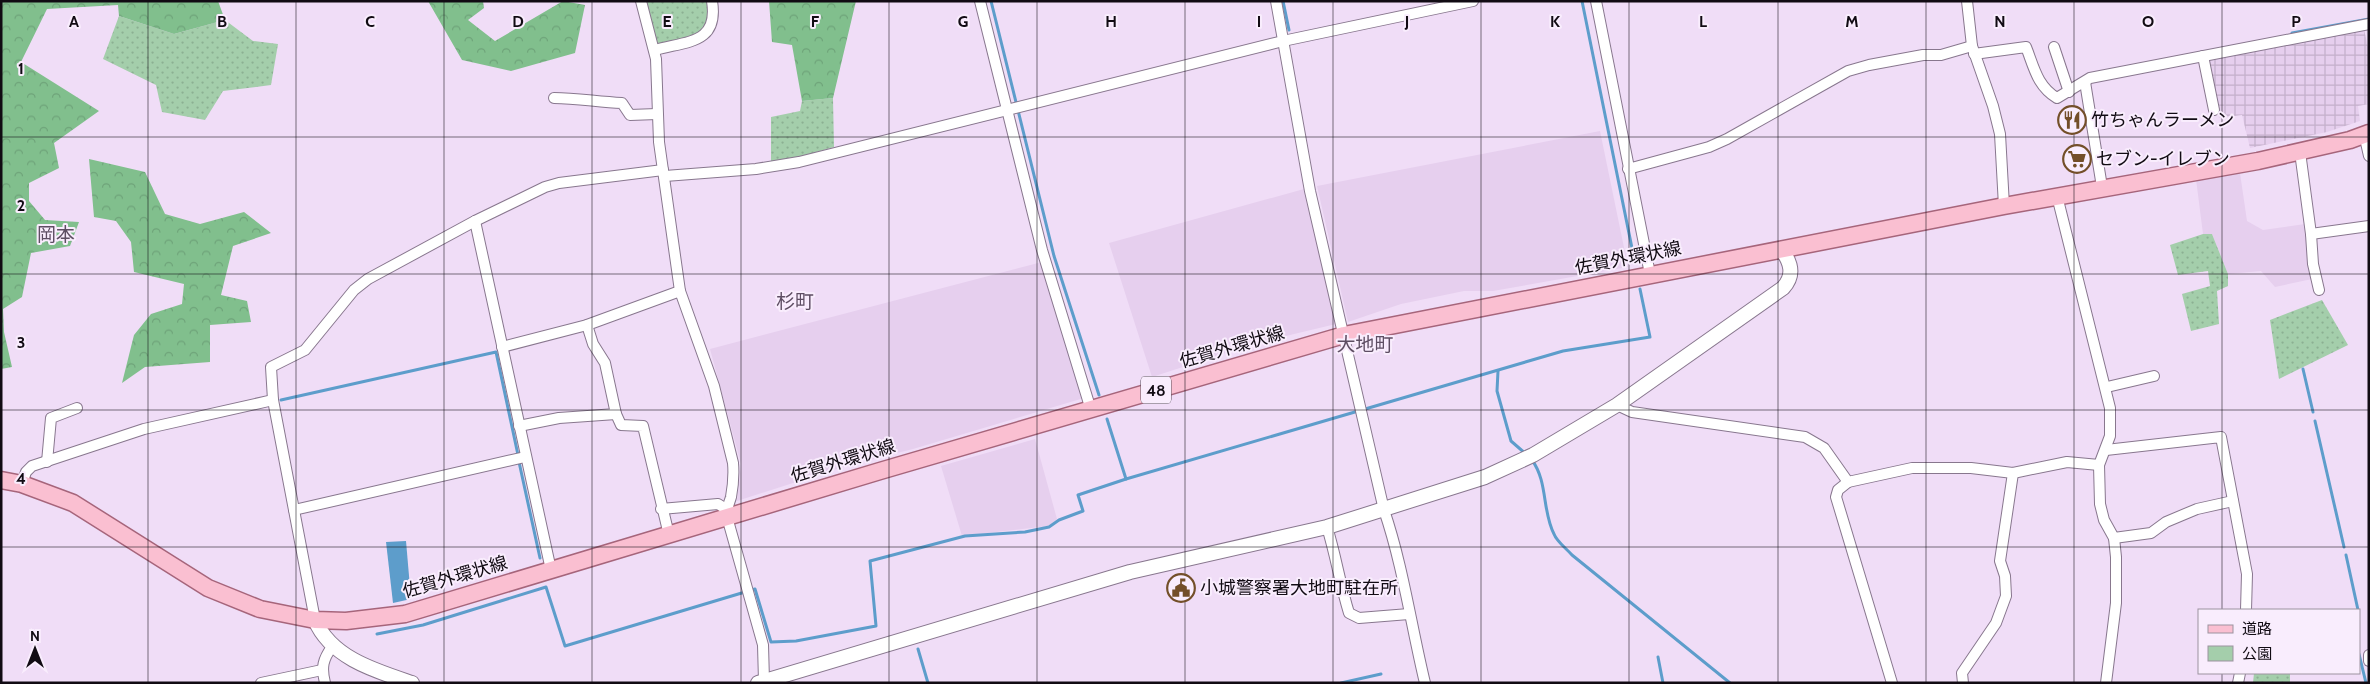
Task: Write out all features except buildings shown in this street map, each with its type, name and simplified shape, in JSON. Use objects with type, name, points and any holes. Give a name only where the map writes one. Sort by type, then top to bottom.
[{"type":"main road","name":"佐賀外環状線","points":[[1,480],[22,484],[73,503],[208,588],[260,609],[315,620],[346,621],[405,614],[668,535],[727,513],[1091,410],[1344,335],[2102,187],[2300,152],[2366,134]]},
{"type":"street","points":[[641,1],[655,50],[657,114],[680,291],[714,386],[733,463],[731,497],[727,513],[763,645],[762,682],[1130,572],[1327,527],[1477,480],[1529,457],[1617,405],[1783,288],[1789,282],[1792,273],[1788,259],[1781,249]]},
{"type":"street","points":[[655,50],[701,37],[708,32],[713,23],[712,1]]},
{"type":"street","points":[[980,1],[1042,250],[1091,410]]},
{"type":"street","points":[[1276,1],[1310,191],[1384,510],[1398,555],[1425,683]]},
{"type":"street","points":[[412,683],[386,674],[332,647],[324,638],[315,620],[273,400],[271,367],[305,350],[354,290],[368,279],[475,221],[545,187],[559,183],[664,173],[756,169],[799,162],[1283,41],[1473,1]]},
{"type":"street","points":[[1596,1],[1650,274]]},
{"type":"street","points":[[1967,1],[1973,50],[1993,106],[2000,134],[2004,206]]},
{"type":"street","points":[[1628,169],[1709,147],[1727,139],[1848,71],[1868,65],[1923,55],[1941,56],[1973,50],[2026,47],[2038,79],[2045,91],[2057,98],[2090,78],[2369,24]]},
{"type":"street","points":[[2054,48],[2069,92]]},
{"type":"street","points":[[2203,56],[2214,110]]},
{"type":"street","points":[[2085,82],[2102,187]]},
{"type":"street","points":[[554,98],[622,103],[630,115],[657,114]]},
{"type":"street","points":[[2366,134],[2369,156]]},
{"type":"street","points":[[2300,152],[2313,264],[2318,290]]},
{"type":"street","points":[[2057,196],[2107,387],[2112,421],[2106,450],[2099,465],[2100,504],[2104,520],[2114,538],[2116,557],[2116,603],[2106,683]]},
{"type":"street","points":[[475,221],[518,426],[551,570]]},
{"type":"street","points":[[2311,234],[2369,226]]},
{"type":"street","points":[[502,347],[587,325],[680,291]]},
{"type":"street","points":[[587,325],[592,344],[605,363],[616,414],[621,425],[643,426],[668,535]]},
{"type":"street","points":[[2107,387],[2154,376]]},
{"type":"street","points":[[22,484],[26,472],[32,466],[144,429],[273,400]]},
{"type":"street","points":[[1617,405],[1632,412],[1805,437],[1824,448],[1848,482]]},
{"type":"street","points":[[47,462],[51,418],[77,408]]},
{"type":"street","points":[[518,426],[559,418],[616,414]]},
{"type":"street","points":[[2106,450],[2221,437],[2247,574],[2246,609]]},
{"type":"street","points":[[294,510],[525,457]]},
{"type":"street","points":[[1892,683],[1836,497],[1838,490],[1848,482],[1912,468],[1936,466],[2012,473],[2067,462],[2099,465]]},
{"type":"street","points":[[1963,683],[1962,673],[1996,623],[2006,596],[2005,576],[2000,560],[2012,473]]},
{"type":"street","points":[[2114,538],[2151,532],[2166,522],[2196,509],[2233,501]]},
{"type":"street","points":[[661,509],[718,504],[727,513]]},
{"type":"street","points":[[1327,527],[1340,570],[1340,584],[1350,613],[1359,618],[1409,614]]},
{"type":"street","points":[[324,683],[323,659],[332,647]]},
{"type":"street","points":[[2369,655],[2369,661]]},
{"type":"street","points":[[261,683],[322,670]]},
{"type":"shaded area","points":[[2364,29],[2369,52],[2369,104],[2358,106],[2360,121],[2327,132],[2250,148],[2242,115],[2219,118],[2207,57]]},
{"type":"shaded area","points":[[1600,131],[1628,267],[1493,291],[1464,291],[1401,304],[1348,322],[1317,186]]},
{"type":"shaded area","points":[[2240,173],[2247,221],[2263,230],[2305,224],[2308,267],[2312,279],[2275,287],[2261,271],[2228,274],[2212,234],[2203,234],[2196,179]]},
{"type":"shaded area","points":[[1304,189],[1336,324],[1260,342],[1152,377],[1109,243]]},
{"type":"shaded area","points":[[1042,262],[1084,398],[913,449],[849,465],[737,501],[741,464],[710,349]]},
{"type":"shaded area","points":[[1035,439],[1057,519],[1049,526],[962,536],[941,466]]},
{"type":"green space","points":[[1,1],[218,1],[225,20],[174,34],[119,16],[118,5],[47,9],[21,62],[99,111],[54,143],[59,168],[29,183],[29,201],[45,220],[79,222],[70,246],[31,253],[22,297],[3,309],[4,332],[12,367],[1,369]]},
{"type":"green space","points":[[428,1],[483,1],[484,8],[468,20],[495,41],[563,1],[585,5],[575,53],[511,71],[462,60]]},
{"type":"green space","points":[[645,1],[708,1],[710,17],[704,31],[656,47]]},
{"type":"green space","points":[[769,1],[856,1],[833,98],[802,101],[792,45],[772,42]]},
{"type":"green space","points":[[119,16],[174,34],[225,20],[253,41],[278,44],[271,85],[223,91],[205,120],[162,112],[156,85],[103,59]]},
{"type":"green space","points":[[833,98],[834,147],[796,158],[771,162],[771,117],[800,111],[802,101]]},
{"type":"green space","points":[[89,159],[145,172],[165,214],[200,224],[244,212],[271,233],[233,246],[221,295],[247,301],[251,322],[210,325],[210,362],[145,367],[122,383],[134,335],[151,314],[182,304],[184,284],[134,272],[131,242],[116,221],[94,217]]},
{"type":"green space","points":[[2203,234],[2212,234],[2228,274],[2228,286],[2217,291],[2219,324],[2191,331],[2182,294],[2210,286],[2208,271],[2178,275],[2170,245]]},
{"type":"green space","points":[[2322,300],[2348,345],[2279,379],[2270,320]]},
{"type":"green space","points":[[2254,674],[2290,674],[2290,683],[2253,683]]},
{"type":"water","points":[[406,541],[411,599],[393,603],[386,542]]},
{"type":"waterway","points":[[991,1],[1054,256],[1099,395]]},
{"type":"waterway","points":[[1283,1],[1289,30]]},
{"type":"waterway","points":[[1582,1],[1635,263]]},
{"type":"waterway","points":[[2292,33],[2369,19]]},
{"type":"waterway","points":[[377,634],[423,625],[546,587],[565,646],[755,589],[771,642],[796,641],[876,626],[870,561],[965,536],[1025,532],[1049,527],[1059,520],[1083,511],[1078,495],[1126,479],[1563,351],[1650,337],[1640,289]]},
{"type":"waterway","points":[[281,400],[496,352],[518,455]]},
{"type":"waterway","points":[[2303,369],[2313,412]]},
{"type":"waterway","points":[[1498,371],[1497,391],[1511,441],[1526,454]]},
{"type":"waterway","points":[[1107,419],[1126,479]]},
{"type":"waterway","points":[[2315,421],[2344,547]]},
{"type":"waterway","points":[[1532,460],[1543,487],[1550,525],[1559,542],[1572,555],[1730,683]]},
{"type":"waterway","points":[[519,462],[540,558]]},
{"type":"waterway","points":[[2346,555],[2358,609]]},
{"type":"waterway","points":[[918,649],[928,683]]},
{"type":"waterway","points":[[1658,657],[1663,683]]},
{"type":"waterway","points":[[2360,658],[2366,683]]},
{"type":"waterway","points":[[1341,683],[1381,674]]},
{"type":"place","name":"竹ちゃんラーメン","points":[[2072,120]]},
{"type":"place","name":"セブン-イレブン","points":[[2077,159]]},
{"type":"place","name":"小城警察署大地町駐在所","points":[[1181,588]]},
{"type":"district","name":"岡本","points":[[56,234]]},
{"type":"district","name":"杉町","points":[[795,301]]},
{"type":"district","name":"大地町","points":[[1365,344]]}]
